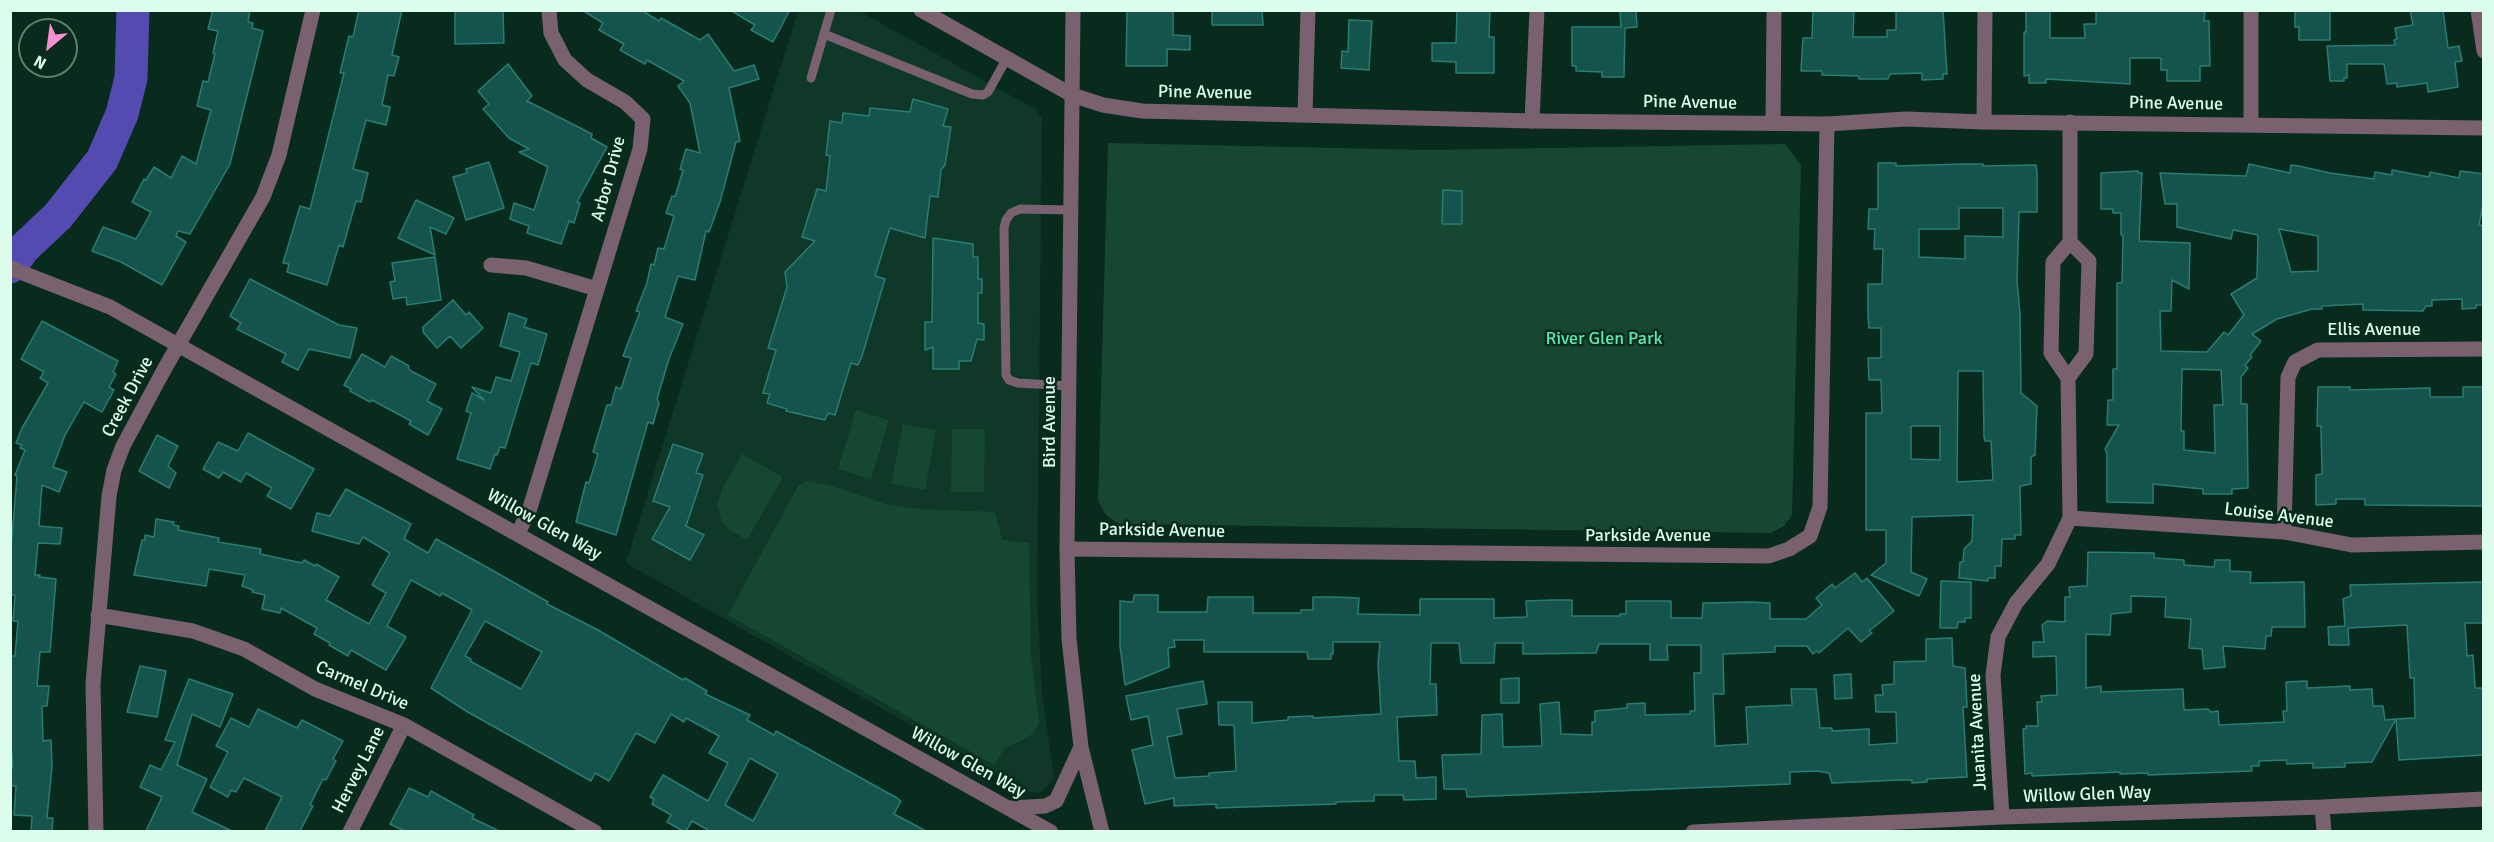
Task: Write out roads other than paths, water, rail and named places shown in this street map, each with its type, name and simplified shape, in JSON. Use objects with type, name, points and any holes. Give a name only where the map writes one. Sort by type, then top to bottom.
[{"type":"street","name":"Creek Drive","points":[[96,831],[93,684],[109,496],[114,470],[123,446],[263,197],[279,155],[313,10]]},
{"type":"street","name":"Arbor Drive","points":[[518,533],[529,510],[640,149],[643,119],[625,102],[587,80],[565,60],[551,33],[549,10]]},
{"type":"street","name":"Pine Avenue","points":[[921,10],[1072,95],[1103,105],[1142,111],[1532,121],[1827,124],[1906,119],[2484,128]]},
{"type":"street","name":"Bird Avenue","points":[[1073,10],[1067,549],[1069,639],[1081,747],[1102,831]]},
{"type":"street","points":[[1305,114],[1308,10]]},
{"type":"street","points":[[1532,121],[1537,10]]},
{"type":"street","points":[[1773,123],[1774,10]]},
{"type":"street","points":[[1984,122],[1985,10]]},
{"type":"street","points":[[2251,10],[2251,124]]},
{"type":"street","points":[[2478,10],[2484,51]]},
{"type":"street","points":[[2070,122],[2070,242],[2053,262],[2051,353],[2068,378],[2086,354],[2089,261],[2070,242]]},
{"type":"street","name":"Parkside Avenue","points":[[1067,549],[1769,556],[1789,549],[1810,536],[1820,507],[1827,124]]},
{"type":"street","points":[[491,265],[526,268],[597,289]]},
{"type":"street","name":"Willow Glen Way","points":[[10,268],[110,308],[179,345],[1051,831]]},
{"type":"street","name":"Ellis Avenue","points":[[2284,532],[2288,377],[2295,362],[2319,350],[2484,350]]},
{"type":"street","name":"Juanita Avenue","points":[[2002,817],[1993,675],[1998,636],[2016,603],[2048,564],[2070,518],[2068,378]]},
{"type":"street","name":"Louise Avenue","points":[[2070,518],[2284,532],[2352,545],[2484,542]]},
{"type":"street","name":"Carmel Drive","points":[[98,615],[193,631],[244,649],[315,689],[404,725],[595,831]]},
{"type":"street","name":"Hervey Lane","points":[[350,831],[404,725]]},
{"type":"street","points":[[1009,808],[1045,806],[1056,801],[1081,747]]},
{"type":"street","name":"Willow Glen Way","points":[[1693,831],[2484,799]]},
{"type":"street","points":[[2322,807],[2324,831]]},
{"type":"lane","points":[[811,78],[831,10]]},
{"type":"lane","points":[[824,34],[972,94],[983,95],[988,92],[1007,58]]},
{"type":"lane","points":[[1069,386],[1018,383],[1010,380],[1006,375],[1004,228],[1006,219],[1011,213],[1020,209],[1071,210]]},
{"type":"waterway","points":[[10,267],[23,249],[58,216],[102,160],[122,114],[131,78],[133,10]]},
{"type":"park label","name":"River Glen Park","points":[[1604,339]]}]
